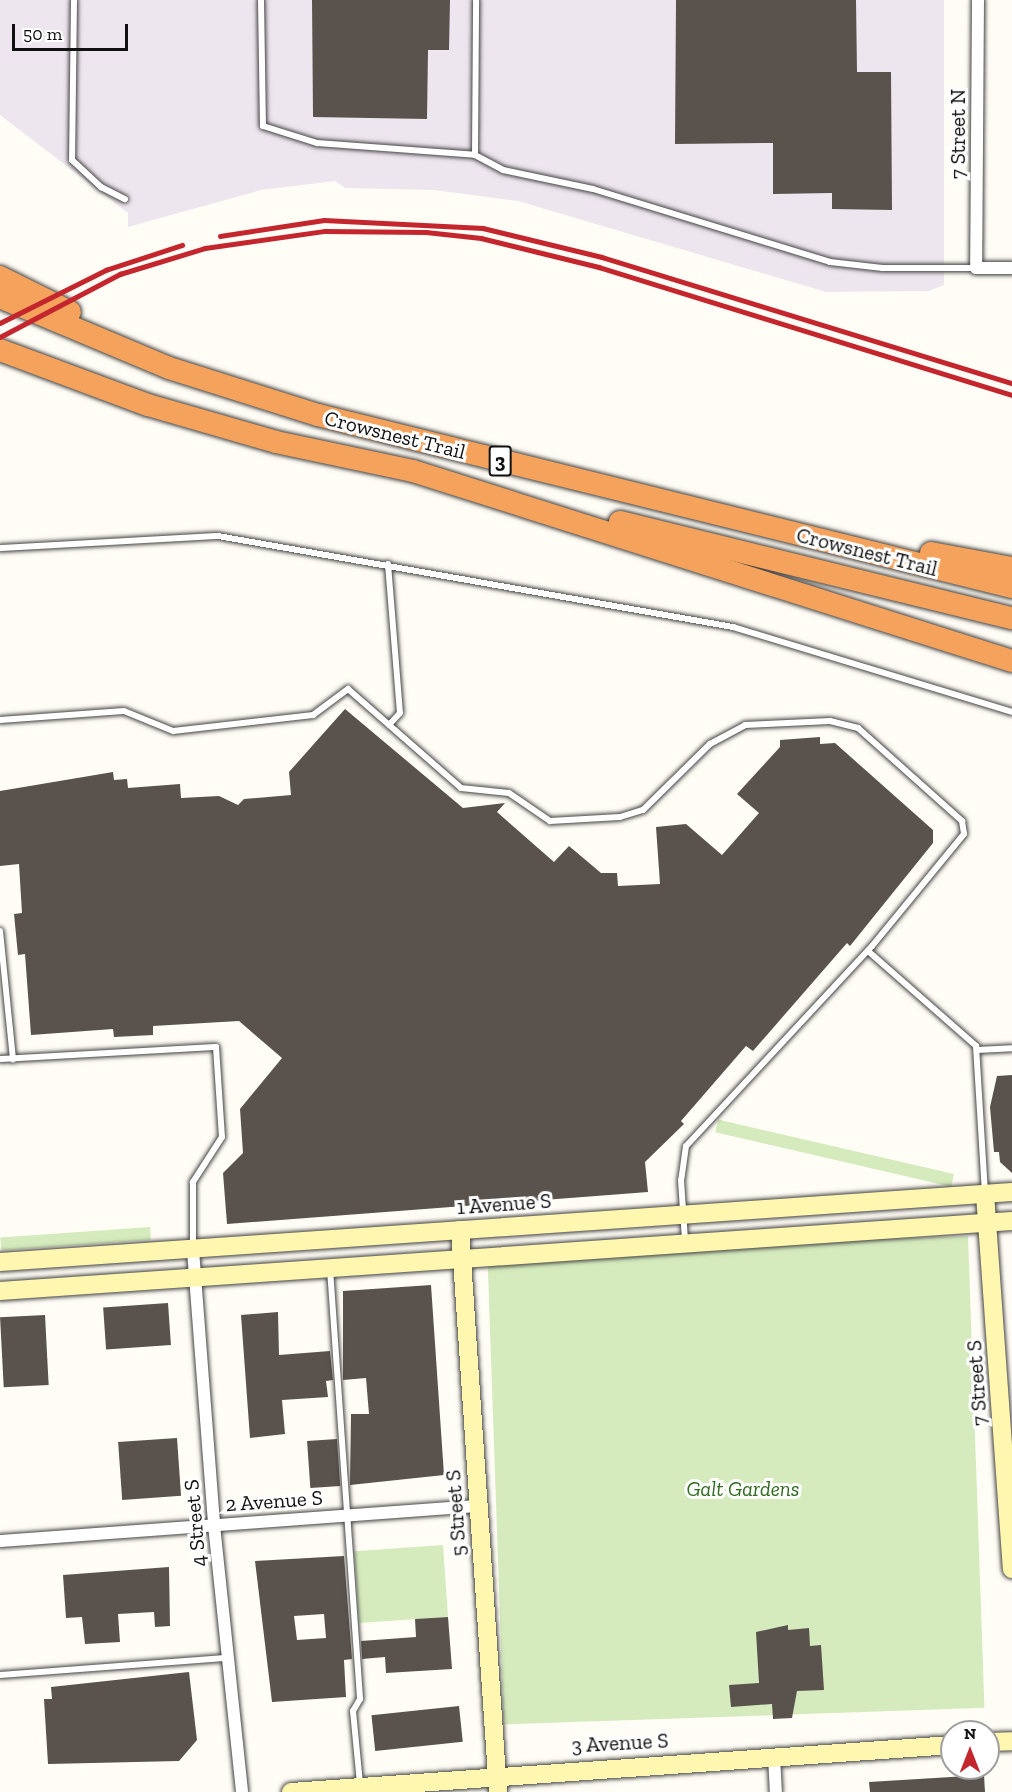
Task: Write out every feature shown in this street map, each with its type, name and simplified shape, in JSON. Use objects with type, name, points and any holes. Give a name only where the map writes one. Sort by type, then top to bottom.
[{"type":"highway","points":[[0,277],[73,314],[318,416]]},
{"type":"highway","name":"Crowsnest Trail","points":[[0,297],[168,368],[318,416],[1012,587]]},
{"type":"highway","name":"Crowsnest Trail","points":[[0,333],[179,404],[413,471],[1012,618]]},
{"type":"highway","points":[[0,350],[169,411],[276,442],[413,471],[1012,661]]},
{"type":"highway","points":[[595,485],[1012,568]]},
{"type":"street","name":"7 Street N","points":[[976,268],[978,0]]},
{"type":"street","points":[[976,268],[1012,268]]},
{"type":"street","name":"1 Avenue S","points":[[0,1262],[1012,1192]]},
{"type":"street","name":"7 Street S","points":[[985,1194],[1009,1475],[1012,1569]]},
{"type":"street","points":[[0,1291],[1012,1221]]},
{"type":"street","name":"5 Street S","points":[[460,1230],[498,1792]]},
{"type":"street","name":"4 Street S","points":[[193,1250],[214,1525],[242,1792]]},
{"type":"street","name":"2 Avenue S","points":[[0,1541],[478,1506]]},
{"type":"street","name":"3 Avenue S","points":[[291,1792],[497,1773],[940,1746]]},
{"type":"street","points":[[774,1756],[776,1792]]},
{"type":"lane","points":[[74,0],[72,160],[101,187],[125,199]]},
{"type":"lane","points":[[261,0],[264,126],[317,143],[475,155],[503,170],[593,189],[830,262],[884,268],[976,268]]},
{"type":"lane","points":[[475,155],[476,0]]},
{"type":"lane","points":[[0,548],[211,535],[388,564],[733,627],[1012,712]]},
{"type":"lane","points":[[388,564],[400,713],[389,725]]},
{"type":"lane","points":[[0,720],[124,711],[173,731],[314,715],[348,689],[461,788],[509,793],[550,821],[620,817],[643,810],[710,744],[745,726],[846,722],[896,760],[966,828],[868,951],[686,1146],[683,1214],[685,1244]]},
{"type":"lane","points":[[0,931],[13,1059]]},
{"type":"lane","points":[[868,951],[965,1031],[977,1050],[985,1194]]},
{"type":"lane","points":[[0,1059],[216,1047],[222,1137],[193,1182],[193,1250]]},
{"type":"lane","points":[[977,1050],[1012,1048]]},
{"type":"lane","points":[[330,1269],[344,1516],[360,1699],[353,1711],[360,1785]]},
{"type":"lane","points":[[0,1675],[228,1658]]},
{"type":"shaded area","points":[[0,0],[944,0],[944,285],[929,291],[826,292],[518,201],[434,190],[345,188],[335,181],[261,190],[128,227],[128,213],[0,115]]},
{"type":"green space","points":[[718,1120],[954,1174],[951,1187],[715,1132]]},
{"type":"green space","points":[[150,1227],[151,1240],[1,1250],[0,1237]]},
{"type":"green space","name":"Galt Gardens","points":[[968,1236],[984,1708],[504,1724],[487,1253]]},
{"type":"green space","points":[[443,1545],[448,1617],[359,1623],[354,1551]]},
{"type":"building","points":[[312,0],[450,0],[449,50],[428,50],[427,119],[313,117]]},
{"type":"building","points":[[676,0],[856,0],[857,72],[891,72],[892,210],[832,209],[832,193],[773,194],[773,143],[675,144]]},
{"type":"building","points":[[345,709],[463,808],[505,803],[497,812],[554,862],[569,846],[601,873],[617,873],[618,886],[660,884],[656,827],[686,824],[722,855],[759,813],[737,794],[780,747],[780,740],[820,737],[820,744],[835,743],[933,830],[933,843],[850,946],[847,943],[753,1051],[746,1046],[681,1121],[684,1124],[645,1162],[648,1192],[227,1224],[223,1173],[243,1153],[240,1109],[282,1058],[239,1021],[153,1026],[153,1035],[114,1037],[113,1029],[31,1035],[25,954],[18,955],[14,914],[22,913],[19,864],[0,866],[0,791],[113,772],[114,780],[127,779],[128,788],[180,784],[181,798],[219,796],[238,805],[244,799],[291,795],[289,772]]},
{"type":"building","points":[[1012,1075],[1012,1173],[1000,1162],[999,1152],[994,1152],[990,1107],[997,1076]]},
{"type":"building","points":[[431,1285],[444,1475],[350,1485],[351,1414],[369,1414],[366,1378],[343,1380],[343,1291]]},
{"type":"building","points":[[168,1303],[171,1345],[106,1349],[103,1308]]},
{"type":"building","points":[[278,1312],[279,1355],[330,1351],[333,1380],[326,1381],[328,1397],[282,1400],[285,1434],[250,1438],[241,1315]]},
{"type":"building","points":[[45,1315],[49,1385],[4,1387],[0,1317]]},
{"type":"building","points":[[177,1438],[181,1496],[122,1500],[118,1442]]},
{"type":"building","points":[[337,1439],[340,1486],[310,1488],[307,1441]]},
{"type":"building","points":[[344,1556],[352,1659],[344,1660],[346,1697],[272,1702],[255,1561]],"holes":[[[324,1614],[326,1638],[297,1640],[294,1616]]]},
{"type":"building","points":[[169,1567],[170,1626],[155,1627],[154,1612],[118,1614],[120,1642],[85,1644],[82,1617],[66,1618],[63,1575]]},
{"type":"building","points":[[448,1617],[452,1669],[386,1673],[385,1657],[362,1659],[361,1641],[416,1637],[415,1619]]},
{"type":"building","points":[[788,1625],[788,1630],[809,1628],[810,1646],[821,1645],[824,1690],[797,1691],[792,1718],[773,1719],[772,1704],[731,1707],[729,1685],[759,1683],[756,1632]]},
{"type":"building","points":[[189,1672],[197,1740],[179,1761],[48,1764],[44,1699],[52,1699],[51,1687]]},
{"type":"building","points":[[459,1706],[463,1742],[375,1751],[371,1715]]},
{"type":"building","points":[[940,1778],[940,1780],[984,1780],[985,1792],[870,1792],[869,1782]]},
{"type":"railway","points":[[220,236],[324,220],[483,228],[602,257],[1012,383]]},
{"type":"railway","points":[[0,337],[120,274],[205,248],[325,231],[426,232],[481,238],[599,267],[1012,395]]},
{"type":"railway","points":[[0,323],[106,270],[182,245]]}]
